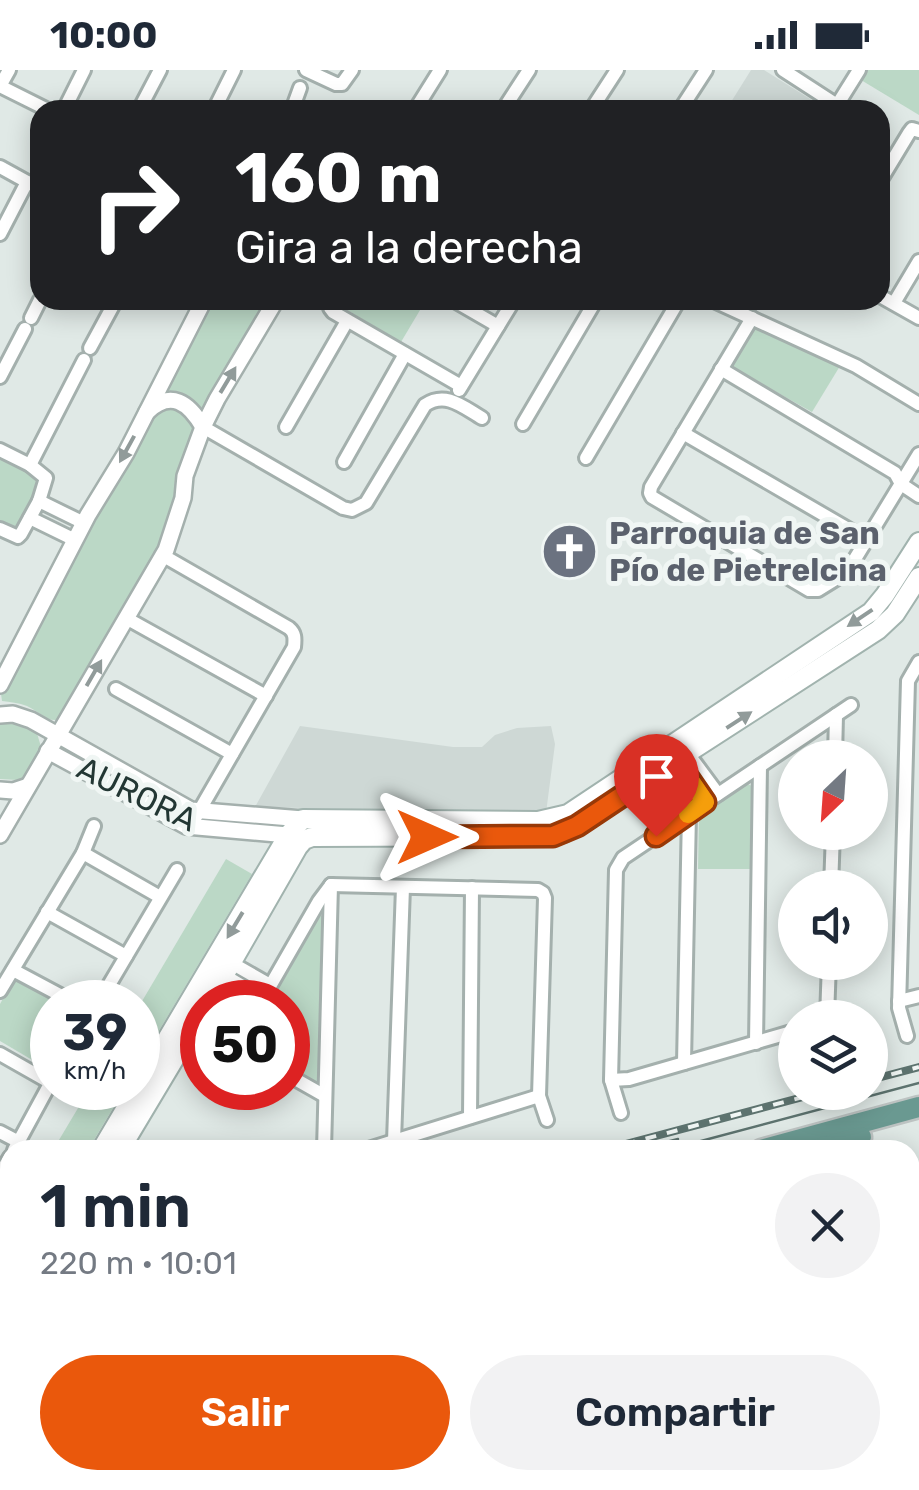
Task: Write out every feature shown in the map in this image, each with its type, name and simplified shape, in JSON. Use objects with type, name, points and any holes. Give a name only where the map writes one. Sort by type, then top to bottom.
[{"type":"main road","points":[[107,1140],[304,840],[553,836],[577,826],[871,612],[919,542]]},
{"type":"main road","points":[[216,980],[288,836],[304,819],[559,818],[886,623],[919,578]]},
{"type":"main road","points":[[126,1140],[180,1050]]},
{"type":"main road","points":[[797,1140],[919,1106]]},
{"type":"main road","points":[[849,1140],[919,1120]]},
{"type":"street","points":[[8,70],[0,86],[30,101]]},
{"type":"street","points":[[69,100],[84,70]]},
{"type":"street","points":[[144,100],[160,70]]},
{"type":"street","points":[[219,100],[234,70]]},
{"type":"street","points":[[306,70],[336,84],[342,84],[352,70]]},
{"type":"street","points":[[421,100],[440,70]]},
{"type":"street","points":[[510,100],[529,70]]},
{"type":"street","points":[[598,100],[617,70]]},
{"type":"street","points":[[686,100],[706,70]]},
{"type":"street","points":[[783,70],[825,100]]},
{"type":"street","points":[[841,100],[859,70]]},
{"type":"street","points":[[296,100],[300,88]]},
{"type":"street","points":[[890,167],[916,130]]},
{"type":"street","points":[[0,168],[30,184]]},
{"type":"street","points":[[0,234],[30,192]]},
{"type":"street","points":[[894,303],[919,261]]},
{"type":"street","points":[[890,301],[919,318]]},
{"type":"street","points":[[0,378],[35,310]]},
{"type":"street","points":[[30,465],[111,310]]},
{"type":"street","points":[[0,685],[199,310]]},
{"type":"street","points":[[0,835],[162,556],[203,426],[270,310]]},
{"type":"street","points":[[332,310],[461,386]]},
{"type":"street","points":[[470,310],[498,326]]},
{"type":"street","points":[[452,400],[508,310]]},
{"type":"street","points":[[523,424],[590,310]]},
{"type":"street","points":[[586,458],[673,310]]},
{"type":"street","points":[[734,310],[856,366],[919,404]]},
{"type":"street","points":[[752,318],[683,432],[650,493],[652,497],[809,590],[818,590],[847,572],[919,454]]},
{"type":"street","points":[[286,427],[347,321]]},
{"type":"street","points":[[344,462],[404,354]]},
{"type":"street","points":[[720,369],[906,478],[919,496]]},
{"type":"street","points":[[146,412],[162,401],[172,400],[190,408],[203,426],[352,510],[366,503],[441,375]]},
{"type":"street","points":[[425,405],[434,399],[452,400],[482,418]]},
{"type":"street","points":[[683,432],[867,540]]},
{"type":"street","points":[[0,450],[46,478],[39,501],[18,537],[0,530]]},
{"type":"street","points":[[39,501],[84,522]]},
{"type":"street","points":[[30,518],[75,540]]},
{"type":"street","points":[[162,556],[293,632],[296,638],[190,827]]},
{"type":"street","points":[[126,618],[266,696]]},
{"type":"street","points":[[907,1036],[899,1001],[908,682],[915,668]]},
{"type":"street","points":[[116,689],[232,754]]},
{"type":"street","points":[[621,1113],[611,1080],[618,863],[851,705]]},
{"type":"street","points":[[835,740],[836,715]]},
{"type":"street","name":"AURORA","points":[[0,716],[24,716],[199,812],[304,819]]},
{"type":"street","points":[[678,750],[711,798]]},
{"type":"street","name":"AURORA","points":[[48,751],[190,827],[288,836]]},
{"type":"street","points":[[756,1043],[760,766]]},
{"type":"street","points":[[0,790],[28,786]]},
{"type":"street","points":[[684,1064],[689,813]]},
{"type":"street","points":[[1,988],[83,853],[94,826]]},
{"type":"street","points":[[83,853],[160,897]]},
{"type":"street","points":[[111,980],[177,870]]},
{"type":"street","points":[[331,885],[543,893],[539,1096],[547,1120]]},
{"type":"street","points":[[273,980],[331,885]]},
{"type":"street","points":[[324,1140],[331,885]]},
{"type":"street","points":[[394,1140],[403,887]]},
{"type":"street","points":[[470,1117],[472,888]]},
{"type":"street","points":[[48,912],[126,956]]},
{"type":"street","points":[[221,965],[258,980]]},
{"type":"street","points":[[221,965],[239,980]]},
{"type":"street","points":[[13,970],[32,980]]},
{"type":"street","points":[[899,1001],[919,996]]},
{"type":"street","points":[[611,1080],[629,1079],[778,1036]]},
{"type":"street","points":[[0,1054],[30,1070]]},
{"type":"street","points":[[310,1088],[325,1096]]},
{"type":"street","points":[[397,1140],[539,1096]]},
{"type":"street","points":[[19,1140],[36,1110]]},
{"type":"shaded area","points":[[751,70],[764,70],[812,100],[732,100]]},
{"type":"shaded area","points":[[300,726],[453,747],[482,747],[495,735],[517,728],[551,726],[555,744],[546,813],[255,807]]},
{"type":"green space","points":[[867,70],[919,70],[919,115],[861,80]]},
{"type":"green space","points":[[205,310],[264,310],[204,411],[170,393],[168,387]]},
{"type":"green space","points":[[347,310],[420,310],[401,342]]},
{"type":"green space","points":[[754,328],[840,366],[812,412],[730,366]]},
{"type":"green space","points":[[176,404],[192,421],[193,429],[179,474],[178,501],[161,548],[65,718],[49,719],[27,706],[2,701],[1,694],[80,541],[155,411]]},
{"type":"green space","points":[[0,457],[39,477],[42,483],[20,525],[12,527],[0,520]]},
{"type":"green space","points":[[8,717],[36,730],[42,750],[27,776],[18,780],[0,779],[0,719]]},
{"type":"green space","points":[[747,784],[755,787],[752,869],[698,869],[699,815]]},
{"type":"green space","points":[[226,859],[252,874],[189,980],[180,980],[180,995],[160,1029],[160,980],[155,980]]},
{"type":"green space","points":[[324,915],[319,1087],[310,1082],[310,980],[281,980],[317,917]]},
{"type":"green space","points":[[15,977],[30,985],[30,1059],[0,1041],[0,1004]]},
{"type":"green space","points":[[77,1110],[112,1110],[94,1140],[59,1140]]},
{"type":"tram line","points":[[705,1140],[919,1083]]},
{"type":"tram line","points":[[674,1140],[678,1139]]},
{"type":"railway","points":[[888,1075],[919,1067]]},
{"type":"railway","points":[[641,1140],[778,1104]]},
{"type":"slow traffic","points":[[673,763],[676,760],[705,802],[688,814]]},
{"type":"place","name":"Parroquia de San Pío de Pietrelcina","points":[[570,551]]},
{"type":"route","points":[[427,837],[564,833],[676,760],[705,802],[656,836]]}]
